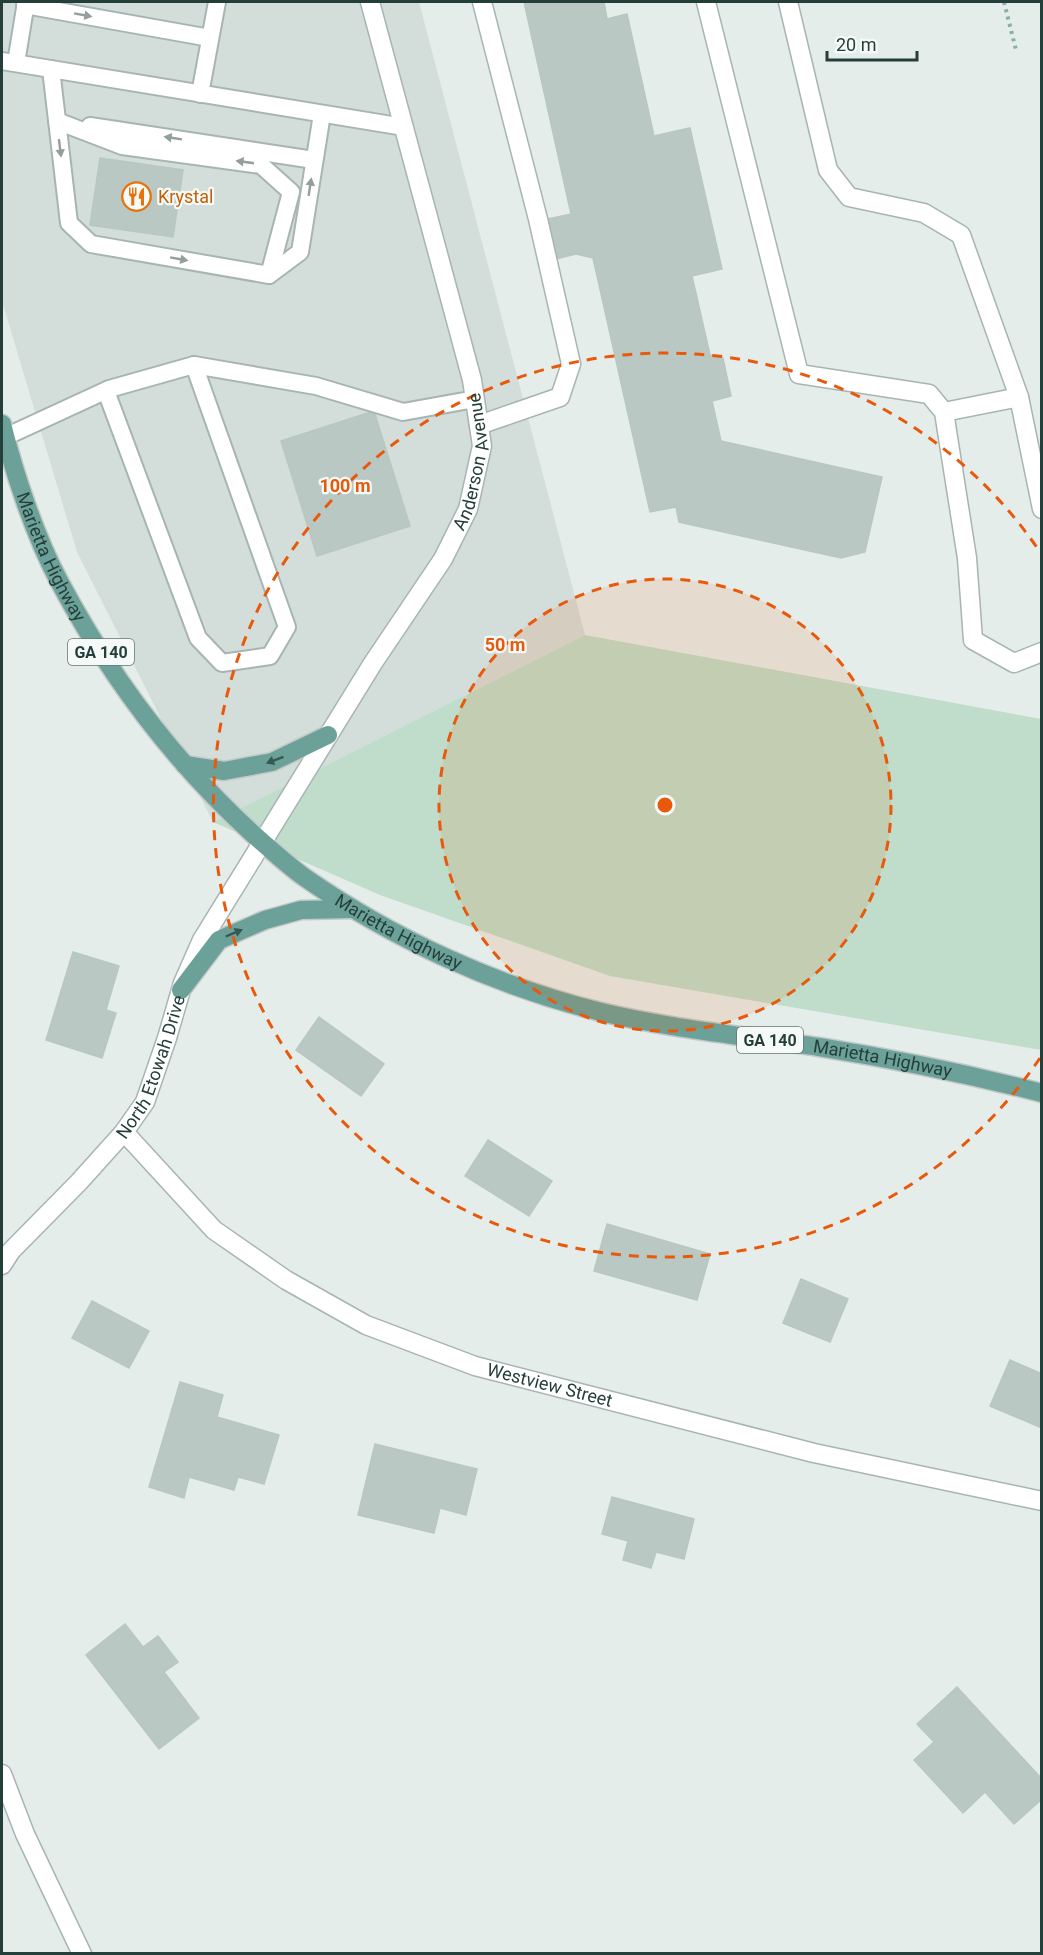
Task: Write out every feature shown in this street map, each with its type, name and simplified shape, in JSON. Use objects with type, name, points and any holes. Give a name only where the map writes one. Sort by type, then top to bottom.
[{"type":"main road","name":"Marietta Highway","points":[[3,430],[30,513],[57,578],[117,678],[185,765],[217,801],[302,875],[353,909],[409,940],[465,966],[507,982],[600,1011],[653,1022],[902,1062],[1041,1093]]},
{"type":"main road","points":[[185,765],[224,771],[272,762],[328,735]]},
{"type":"main road","points":[[181,990],[219,940],[265,920],[301,910],[353,909]]},
{"type":"street","name":"Anderson Avenue","points":[[262,842],[373,663],[443,559],[468,509],[482,446],[472,380],[370,2]]},
{"type":"street","points":[[479,425],[560,398],[571,364],[538,219],[482,2]]},
{"type":"street","points":[[706,2],[799,374],[929,394],[944,412],[967,558],[973,640],[1014,663],[1041,652]]},
{"type":"street","points":[[788,2],[828,170],[849,197],[924,213],[961,235],[1019,397],[1041,509]]},
{"type":"street","points":[[944,412],[1019,397]]},
{"type":"street","name":"North Etowah Drive","points":[[2,1265],[11,1251],[124,1132],[145,1102],[181,990],[202,940],[262,842]]},
{"type":"street","name":"Westview Street","points":[[124,1132],[213,1230],[286,1280],[366,1325],[475,1366],[814,1453],[1041,1501]]},
{"type":"street","points":[[2,1774],[25,1834],[82,1953]]},
{"type":"lane","points":[[200,94],[217,2]]},
{"type":"lane","points":[[210,38],[25,3],[8,62],[404,128]]},
{"type":"lane","points":[[51,69],[69,223],[91,244],[269,274],[300,252],[322,114]]},
{"type":"lane","points":[[57,121],[314,160]]},
{"type":"lane","points":[[57,121],[122,146],[261,165],[291,192],[269,274]]},
{"type":"lane","points":[[106,391],[198,638],[222,663],[270,656],[287,627],[194,364]]},
{"type":"lane","points":[[3,430],[106,391],[194,364],[316,386],[404,412],[475,399]]},
{"type":"path","points":[[1004,2],[1016,50]]},
{"type":"shaded area","points":[[2,2],[419,2],[585,635],[213,822],[77,552],[2,301]]},
{"type":"green space","points":[[585,635],[1041,719],[1041,1050],[610,976],[380,895],[213,822]]},
{"type":"building","points":[[524,2],[604,2],[607,19],[627,14],[654,136],[690,128],[722,269],[692,276],[710,355],[723,358],[731,396],[712,401],[721,441],[882,477],[865,552],[841,558],[679,522],[676,507],[650,512],[593,258],[576,254],[552,260],[543,220],[571,214]]},
{"type":"building","name":"Krystal","points":[[100,158],[183,170],[173,237],[90,225]]},
{"type":"building","points":[[374,411],[410,526],[317,556],[281,441]]},
{"type":"building","points":[[73,952],[119,966],[106,1010],[116,1013],[102,1058],[46,1040]]},
{"type":"building","points":[[319,1017],[384,1064],[361,1096],[296,1050]]},
{"type":"building","points":[[488,1140],[552,1181],[529,1216],[465,1176]]},
{"type":"building","points":[[607,1224],[710,1254],[697,1300],[594,1271]]},
{"type":"building","points":[[801,1279],[848,1299],[830,1342],[783,1323]]},
{"type":"building","points":[[92,1301],[149,1331],[129,1368],[72,1338]]},
{"type":"building","points":[[1010,1360],[1042,1374],[1042,1428],[990,1406]]},
{"type":"building","points":[[180,1382],[223,1395],[217,1417],[279,1435],[264,1484],[238,1477],[234,1490],[189,1477],[184,1498],[149,1487]]},
{"type":"building","points":[[375,1444],[477,1469],[466,1515],[440,1508],[434,1533],[358,1515]]},
{"type":"building","points":[[612,1497],[694,1519],[684,1559],[656,1552],[651,1568],[623,1560],[628,1541],[602,1534]]},
{"type":"building","points":[[125,1624],[143,1647],[158,1636],[178,1662],[164,1672],[199,1718],[159,1749],[86,1655]]},
{"type":"building","points":[[957,1687],[1042,1779],[1042,1799],[1014,1824],[985,1792],[963,1813],[914,1760],[934,1742],[917,1724]]},
{"type":"place","name":"Krystal","points":[[137,197]]}]
